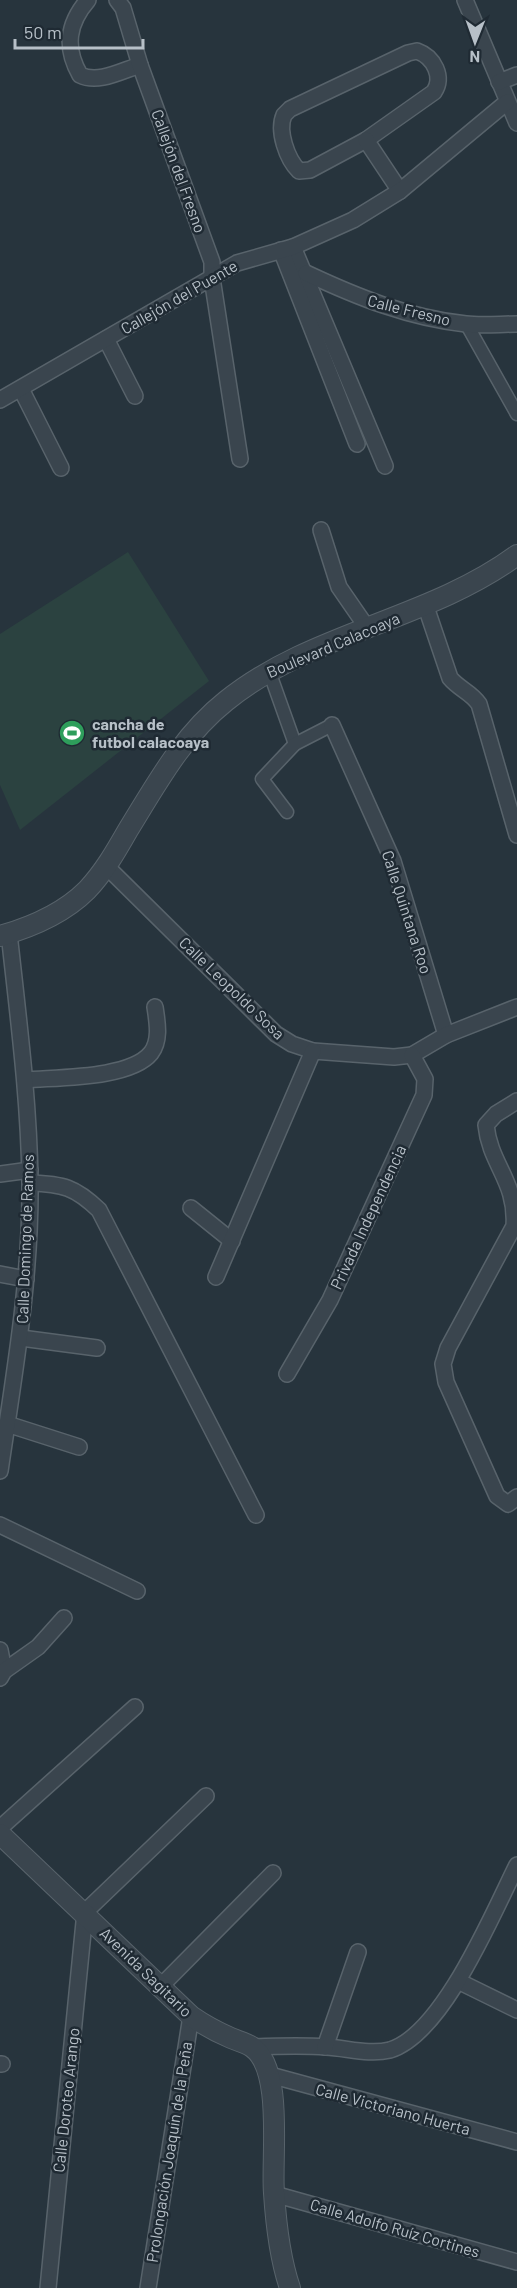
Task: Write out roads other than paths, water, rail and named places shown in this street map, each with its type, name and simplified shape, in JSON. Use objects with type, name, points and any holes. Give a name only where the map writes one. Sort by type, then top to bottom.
[{"type":"street","points":[[88,0],[73,21],[69,38],[75,66],[80,75],[88,79],[98,78],[140,65]]},
{"type":"street","name":"Callejón del Fresno","points":[[117,0],[123,8],[140,65],[212,262],[212,278],[240,459]]},
{"type":"street","points":[[465,0],[517,123]]},
{"type":"street","points":[[417,51],[426,54],[438,75],[439,84],[434,93],[366,140],[309,170],[299,171],[293,165],[280,123],[290,109],[408,53],[417,51]]},
{"type":"street","points":[[499,82],[517,75]]},
{"type":"street","name":"Callejón del Puente","points":[[0,400],[237,263],[287,248],[353,220],[400,191],[507,102]]},
{"type":"street","points":[[366,140],[400,191]]},
{"type":"street","points":[[287,248],[306,273],[385,466]]},
{"type":"street","points":[[287,248],[357,444]]},
{"type":"street","name":"Calle Fresno","points":[[306,273],[358,297],[409,314],[466,325],[517,324]]},
{"type":"street","points":[[466,325],[517,414]]},
{"type":"street","points":[[106,339],[135,396]]},
{"type":"street","points":[[21,389],[61,468]]},
{"type":"street","points":[[321,530],[339,587],[368,629]]},
{"type":"street","name":"Boulevard Calacoaya","points":[[4,935],[41,922],[64,909],[87,890],[106,866],[171,760],[198,725],[227,700],[268,671],[426,607],[513,562]]},
{"type":"street","points":[[426,607],[450,678],[458,687],[473,694],[479,704],[517,835]]},
{"type":"street","points":[[268,671],[295,744]]},
{"type":"street","points":[[287,812],[262,780],[295,744],[332,725]]},
{"type":"street","name":"Calle Quintana Roo","points":[[332,725],[393,861],[446,1035]]},
{"type":"street","name":"Calle Leopoldo Sosa","points":[[106,866],[276,1034],[292,1044],[313,1051],[394,1058],[412,1055],[446,1035],[517,1007]]},
{"type":"street","name":"Calle Domingo de Ramos","points":[[0,1471],[4,1430],[21,1338],[30,1177],[25,1080],[4,935]]},
{"type":"street","points":[[25,1080],[112,1072],[136,1066],[152,1052],[158,1031],[155,1007]]},
{"type":"street","points":[[216,1277],[313,1051]]},
{"type":"street","name":"Privada Independencia","points":[[287,1374],[330,1300],[424,1095],[425,1079],[412,1055]]},
{"type":"street","points":[[512,1500],[497,1496],[446,1382],[443,1364],[448,1348],[513,1226],[515,1207],[511,1186],[488,1141],[486,1125],[496,1114],[517,1101]]},
{"type":"street","points":[[0,1174],[30,1177],[59,1184],[82,1194],[99,1210],[256,1515]]},
{"type":"street","points":[[191,1208],[232,1241]]},
{"type":"street","points":[[0,1274],[26,1279]]},
{"type":"street","points":[[21,1338],[97,1348]]},
{"type":"street","points":[[4,1430],[79,1448]]},
{"type":"street","points":[[0,1525],[137,1591]]},
{"type":"street","points":[[2,1675],[38,1647],[64,1618]]},
{"type":"street","points":[[0,1650],[2,1675]]},
{"type":"street","points":[[0,1828],[135,1707]]},
{"type":"street","points":[[85,1912],[206,1796]]},
{"type":"street","name":"Avenida Sagitario","points":[[0,1834],[85,1912],[159,1988],[191,2016],[208,2027],[253,2047]]},
{"type":"street","points":[[253,2047],[325,2047],[371,2052],[390,2049],[406,2042],[433,2015],[459,1982],[517,1865]]},
{"type":"street","points":[[159,1988],[273,1873]]},
{"type":"street","name":"Calle Doroteo Arango","points":[[48,2288],[85,1912]]},
{"type":"street","points":[[325,2047],[358,1952]]},
{"type":"street","points":[[459,1982],[517,2010]]},
{"type":"street","name":"Prolongación Joaquín de la Peña","points":[[148,2288],[191,2016]]},
{"type":"street","points":[[253,2047],[263,2060],[270,2076],[274,2194],[290,2288]]},
{"type":"street","name":"Calle Victoriano Huerta","points":[[270,2076],[517,2142]]},
{"type":"street","name":"Calle Adolfo Ruíz Cortines","points":[[274,2194],[517,2262]]},
{"type":"place","name":"cancha de futbol calacoaya","points":[[72,733]]}]
